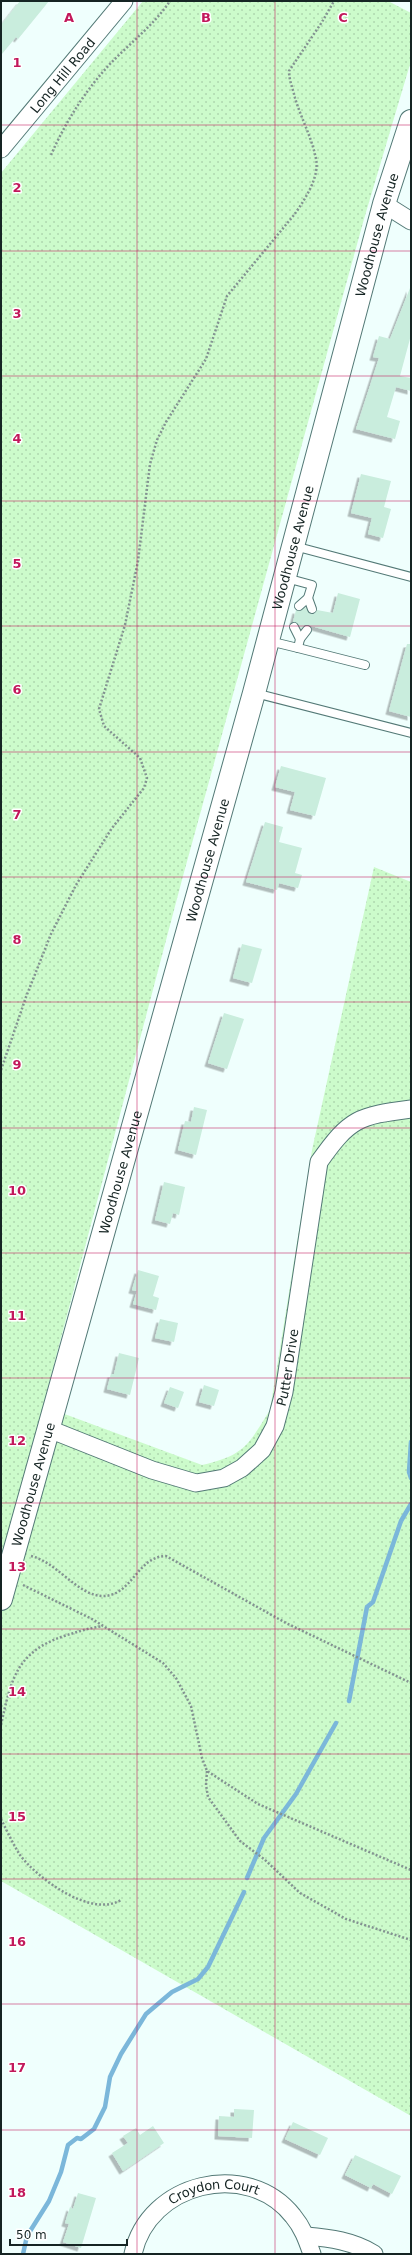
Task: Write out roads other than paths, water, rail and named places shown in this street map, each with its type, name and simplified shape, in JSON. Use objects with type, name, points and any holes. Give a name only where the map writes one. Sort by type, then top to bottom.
[{"type":"main road","name":"Woodhouse Avenue","points":[[4,1589],[254,693],[384,204],[411,121]]},
{"type":"street","name":"Long Hill Road","points":[[1,149],[124,1]]},
{"type":"street","points":[[384,204],[411,221]]},
{"type":"street","name":"Putter Drive","points":[[49,1429],[152,1470],[196,1483],[224,1478],[242,1468],[262,1450],[275,1426],[284,1392],[319,1162],[336,1138],[352,1122],[377,1113],[411,1109]]},
{"type":"street","name":"Croydon Court","points":[[133,2254],[146,2222],[163,2205],[183,2192],[206,2184],[230,2183],[254,2188],[275,2199],[293,2215],[306,2236],[312,2254]]},
{"type":"street","points":[[306,2236],[337,2239],[366,2249],[374,2254]]},
{"type":"lane","points":[[293,546],[411,577]]},
{"type":"lane","points":[[285,578],[312,585],[308,598],[299,606]]},
{"type":"lane","points":[[308,598],[312,609]]},
{"type":"lane","points":[[294,627],[300,639]]},
{"type":"lane","points":[[298,648],[300,639],[307,630]]},
{"type":"lane","points":[[268,641],[366,665]]},
{"type":"lane","points":[[254,693],[411,733]]},
{"type":"waterway","points":[[411,1442],[409,1472],[411,1478]]},
{"type":"waterway","points":[[349,1701],[367,1607],[373,1602],[401,1521],[411,1504]]},
{"type":"waterway","points":[[247,1878],[264,1838],[296,1794],[336,1723]]},
{"type":"waterway","points":[[23,2254],[27,2236],[49,2201],[61,2172],[68,2145],[77,2138],[81,2139],[94,2129],[105,2107],[110,2077],[121,2054],[146,2014],[172,1992],[198,1979],[208,1967],[244,1892]]}]
